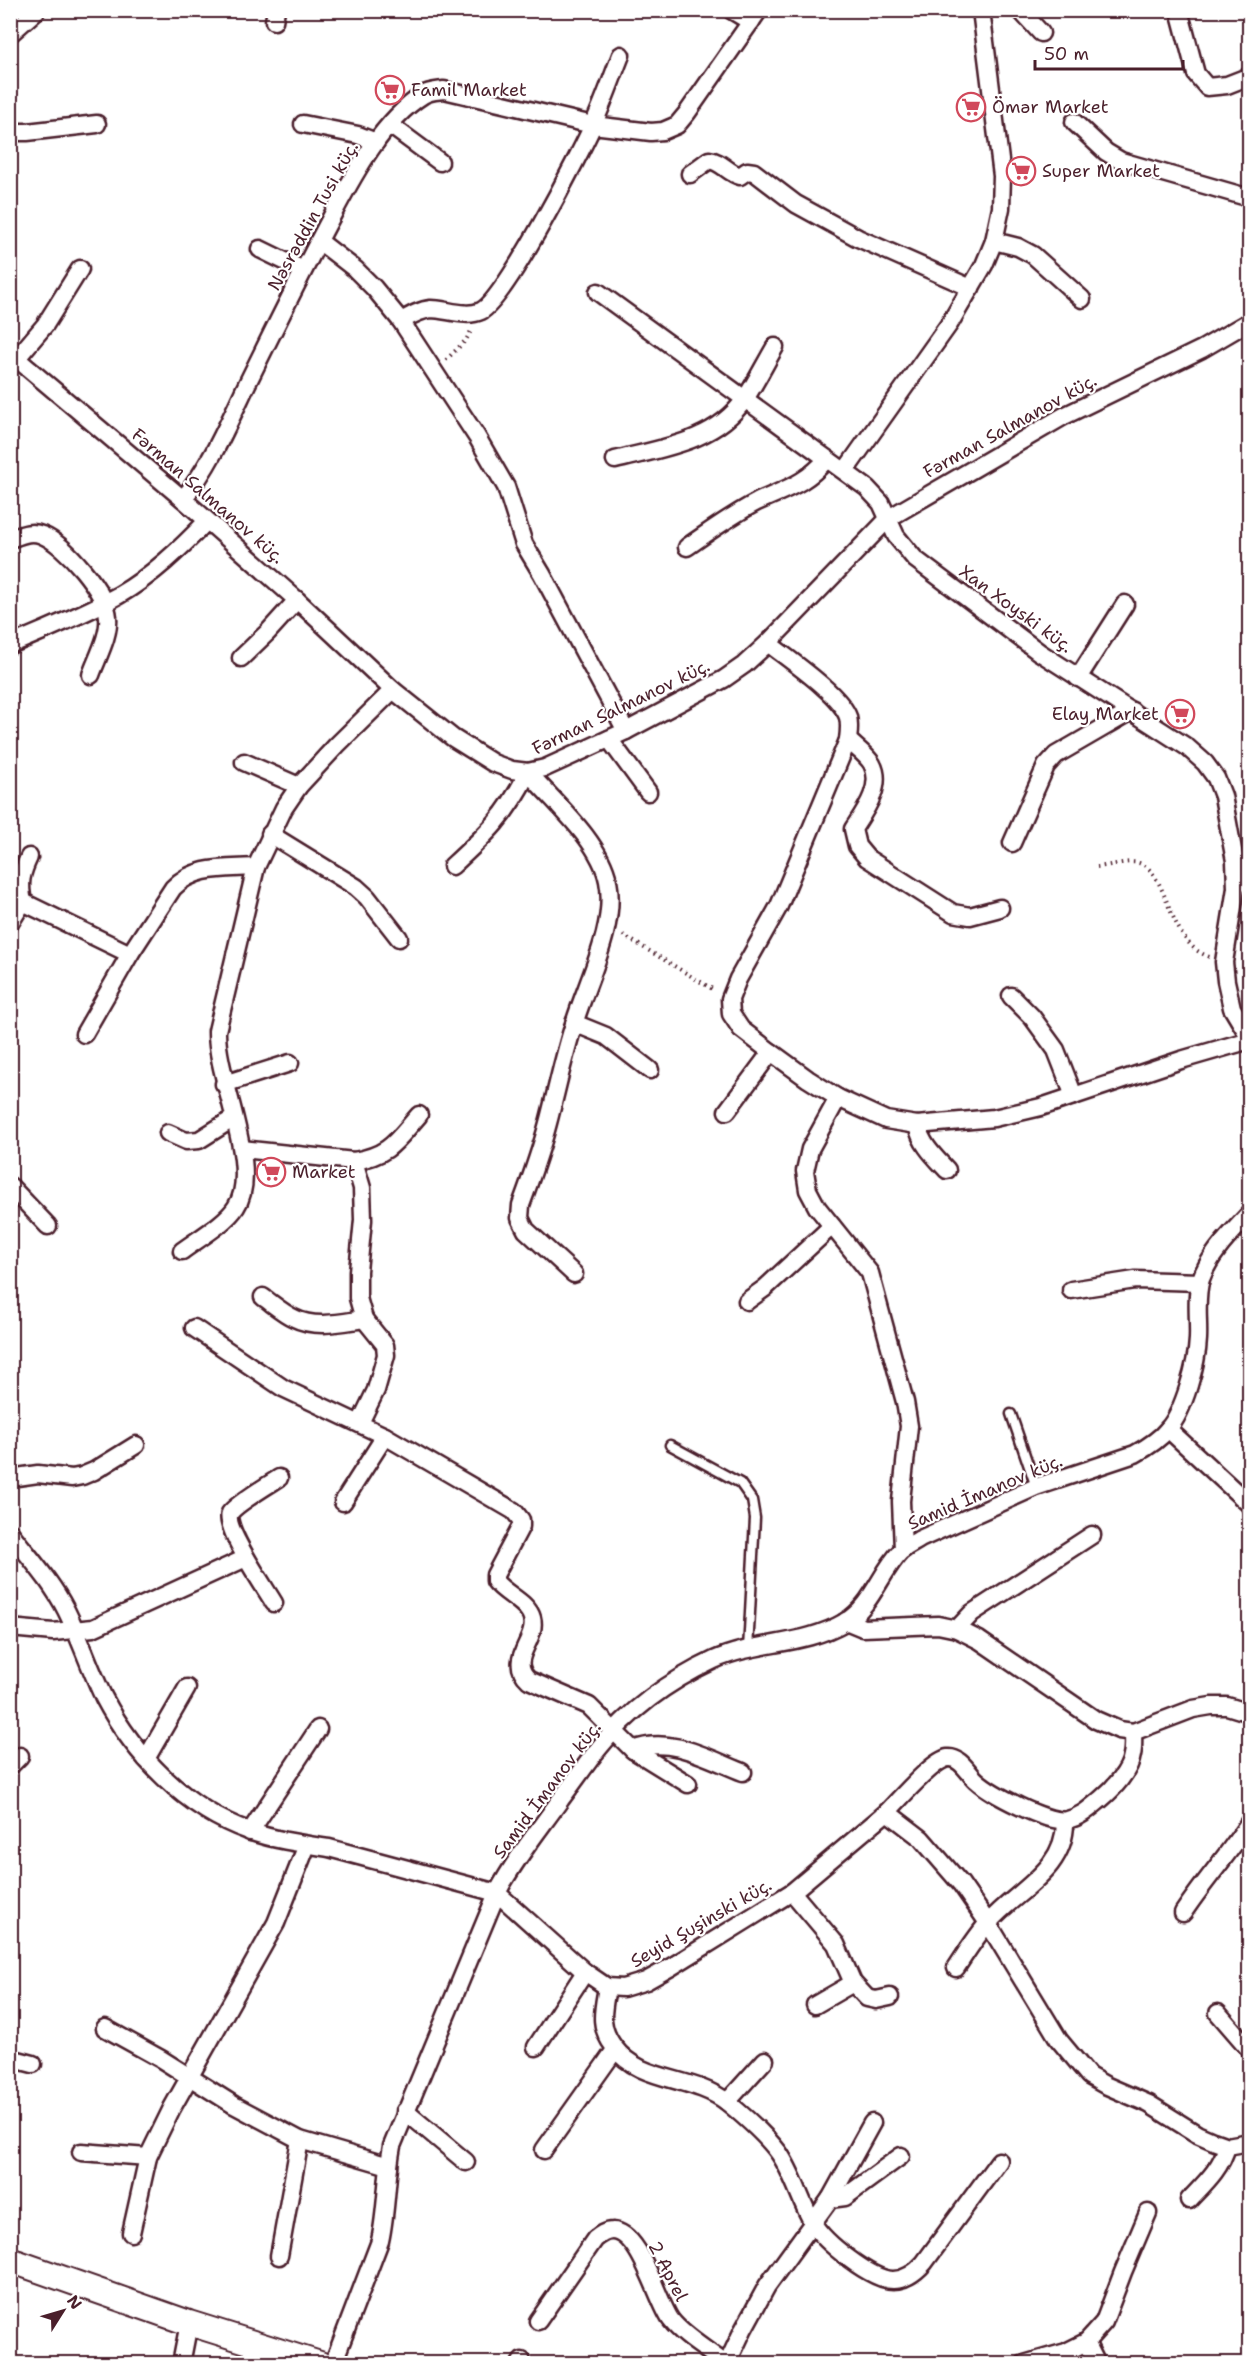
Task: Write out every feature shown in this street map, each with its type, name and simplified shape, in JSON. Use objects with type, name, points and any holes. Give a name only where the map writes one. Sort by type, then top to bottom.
[{"type":"street","points":[[10,34],[37,10]]},
{"type":"street","points":[[730,10],[755,16]]},
{"type":"street","points":[[845,471],[950,323],[971,288],[994,241],[1001,208],[1002,176],[981,10]]},
{"type":"street","points":[[1020,10],[1041,33]]},
{"type":"street","points":[[1179,10],[1196,74],[1207,87],[1227,85],[1250,76]]},
{"type":"street","name":"Nəsrəddin Tusi küç.","points":[[183,499],[207,466],[303,270],[351,179],[390,125],[424,94],[444,90],[593,125],[651,132],[663,131],[677,125],[687,113],[755,16]]},
{"type":"street","points":[[401,321],[428,309],[473,314],[482,311],[508,283],[593,125],[621,55]]},
{"type":"street","points":[[1074,122],[1106,152],[1121,161],[1250,198]]},
{"type":"street","points":[[10,132],[97,124]]},
{"type":"street","points":[[303,124],[358,135],[376,142]]},
{"type":"street","points":[[390,125],[440,162]]},
{"type":"street","points":[[690,174],[709,160],[715,160],[732,174],[740,176],[747,171],[754,172],[796,204],[858,238],[971,288]]},
{"type":"street","points":[[319,241],[368,282],[401,321],[477,437],[506,487],[524,544],[626,731]]},
{"type":"street","points":[[994,241],[1018,247],[1033,255],[1082,299]]},
{"type":"street","points":[[260,249],[303,270]]},
{"type":"street","points":[[14,355],[45,325],[80,269]]},
{"type":"street","name":"Xan Xoyski küç.","points":[[598,292],[867,488],[880,503],[896,536],[915,559],[1038,652],[1187,747],[1205,763],[1216,778],[1223,796],[1235,861],[1236,888],[1224,962],[1232,1008],[1250,1039]]},
{"type":"street","name":"Fərman Salmanov küç.","points":[[14,355],[183,499],[297,600],[393,690],[453,738],[493,763],[512,770],[528,772],[559,763],[626,731],[724,679],[744,665],[768,643],[889,518],[1064,416],[1202,349],[1250,321]]},
{"type":"street","points":[[615,460],[692,440],[712,430],[744,400],[775,347]]},
{"type":"street","points":[[687,547],[748,507],[803,482],[827,459]]},
{"type":"street","points":[[10,645],[104,602],[137,583],[187,542],[207,521]]},
{"type":"street","points":[[10,539],[28,533],[42,535],[78,566],[104,602],[109,617],[106,634],[91,675]]},
{"type":"street","points":[[241,658],[297,600]]},
{"type":"street","points":[[1078,678],[1125,603]]},
{"type":"street","points":[[768,643],[831,694],[848,715],[850,728],[848,740],[779,906],[738,979],[730,999],[731,1014],[741,1029],[808,1079],[838,1098],[886,1120],[916,1125],[994,1118],[1074,1096],[1250,1039]]},
{"type":"street","points":[[182,1251],[231,1214],[242,1196],[245,1176],[242,1149],[216,1048],[217,1031],[256,867],[270,834],[299,786],[393,690]]},
{"type":"street","points":[[1012,843],[1046,766],[1056,754],[1132,711]]},
{"type":"street","points":[[609,739],[648,792]]},
{"type":"street","points":[[848,740],[872,764],[875,778],[872,799],[853,829],[857,846],[867,858],[953,913],[970,916],[1000,908]]},
{"type":"street","points":[[244,762],[299,786]]},
{"type":"street","points":[[452,866],[501,818],[514,800],[528,772],[583,834],[600,859],[608,880],[610,901],[607,926],[574,1023],[548,1124],[521,1205],[520,1218],[526,1230],[574,1274]]},
{"type":"street","points":[[270,834],[356,887],[367,897],[399,938]]},
{"type":"street","points":[[10,923],[23,902],[19,884],[29,857]]},
{"type":"street","points":[[84,1034],[130,954],[173,888],[182,879],[195,872],[256,867]]},
{"type":"street","points":[[23,902],[130,954]]},
{"type":"street","points":[[1011,996],[1032,1017],[1056,1050],[1074,1096]]},
{"type":"street","points":[[574,1023],[606,1036],[650,1070]]},
{"type":"street","points":[[727,1111],[771,1052]]},
{"type":"street","points":[[224,1084],[290,1062]]},
{"type":"street","points":[[838,1098],[810,1149],[805,1171],[808,1190],[817,1207],[870,1273],[905,1402],[909,1426],[901,1501],[903,1550]]},
{"type":"street","points":[[242,1149],[354,1161],[375,1158],[389,1149],[419,1115]]},
{"type":"street","points":[[168,1133],[186,1141],[199,1140],[234,1118]]},
{"type":"street","points":[[916,1125],[919,1137],[925,1146],[947,1170]]},
{"type":"street","points":[[354,1161],[362,1188],[363,1221],[357,1271],[358,1298],[364,1319],[385,1345],[386,1355],[376,1390],[360,1423]]},
{"type":"street","points":[[10,1186],[48,1226]]},
{"type":"street","name":"Samid İmanov küç.","points":[[333,2364],[380,2241],[392,2146],[497,1893],[519,1856],[600,1746],[634,1711],[672,1684],[714,1660],[748,1650],[801,1640],[846,1621],[865,1605],[891,1564],[903,1550],[920,1539],[1036,1487],[1135,1454],[1147,1447],[1168,1429],[1180,1409],[1198,1342],[1200,1282],[1215,1254],[1250,1213]]},
{"type":"street","points":[[747,1300],[765,1288],[832,1226]]},
{"type":"street","points":[[1071,1290],[1135,1280],[1200,1282]]},
{"type":"street","points":[[263,1297],[295,1319],[307,1322],[338,1323],[364,1319]]},
{"type":"street","points":[[194,1328],[283,1388],[385,1436],[514,1511],[521,1520],[521,1526],[495,1575],[495,1581],[532,1616],[533,1625],[519,1664],[522,1674],[528,1680],[589,1706],[633,1750],[688,1784]]},
{"type":"street","points":[[1168,1429],[1250,1506]]},
{"type":"street","points":[[343,1502],[385,1436]]},
{"type":"street","points":[[10,1478],[38,1474],[72,1478],[82,1476],[136,1445]]},
{"type":"street","points":[[274,1603],[246,1558],[229,1521],[230,1514],[279,1478]]},
{"type":"street","points":[[10,1532],[50,1583],[66,1610],[104,1697],[120,1725],[146,1759],[178,1790],[225,1821],[250,1832],[329,1848],[497,1893],[585,1972],[607,1987],[602,2024],[615,2050],[647,2073],[689,2082],[710,2091],[727,2102],[777,2151],[790,2172],[813,2223],[838,2250],[881,2278],[894,2280],[912,2275],[924,2263],[999,2162]]},
{"type":"street","points":[[957,1629],[972,1613],[1092,1535]]},
{"type":"street","points":[[10,1628],[75,1631],[93,1628],[246,1558]]},
{"type":"street","points":[[846,1621],[863,1628],[938,1625],[957,1629],[980,1640],[1096,1720],[1119,1730],[1133,1732],[1193,1710],[1211,1706],[1227,1706],[1250,1713]]},
{"type":"street","points":[[146,1759],[187,1688]]},
{"type":"street","points":[[250,1832],[318,1730]]},
{"type":"street","points":[[956,1968],[987,1923],[1054,1862],[1065,1836],[1065,1821],[1084,1814],[1125,1772],[1132,1757],[1133,1732]]},
{"type":"street","points":[[633,1750],[659,1744],[690,1751],[743,1772]]},
{"type":"street","name":"Seyid Şuşinski küç.","points":[[607,1987],[623,1988],[646,1981],[792,1892],[887,1812],[938,1763],[949,1758],[959,1761],[976,1781],[990,1791],[1047,1817],[1065,1821]]},
{"type":"street","points":[[887,1812],[921,1838],[961,1884],[1059,2040],[1089,2076],[1149,2104],[1197,2134],[1227,2146],[1250,2142]]},
{"type":"street","points":[[1184,1913],[1202,1884],[1228,1855],[1250,1821]]},
{"type":"street","points":[[131,2233],[148,2157],[189,2077],[276,1923],[307,1845]]},
{"type":"street","points":[[792,1892],[836,1944],[853,1983],[867,1998],[876,2000],[890,1997]]},
{"type":"street","points":[[536,2047],[585,1972]]},
{"type":"street","points":[[815,2005],[853,1983]]},
{"type":"street","points":[[1218,2013],[1250,2050]]},
{"type":"street","points":[[105,2028],[161,2059],[234,2105],[300,2140],[388,2166]]},
{"type":"street","points":[[544,2150],[615,2050]]},
{"type":"street","points":[[10,2058],[33,2064]]},
{"type":"street","points":[[727,2102],[765,2060]]},
{"type":"street","points":[[405,2111],[466,2162]]},
{"type":"street","points":[[726,2364],[766,2286],[830,2199],[872,2123]]},
{"type":"street","points":[[279,2256],[300,2140]]},
{"type":"street","points":[[1190,2200],[1216,2170],[1227,2146]]},
{"type":"street","points":[[81,2152],[148,2157]]},
{"type":"street","points":[[830,2199],[845,2197],[901,2156]]},
{"type":"street","points":[[1024,2364],[1066,2352],[1086,2342],[1104,2322],[1148,2213]]},
{"type":"street","name":"2 Aprel","points":[[538,2321],[595,2239],[613,2230],[622,2234],[631,2243],[652,2277],[662,2305],[672,2321],[726,2364]]},
{"type":"street","points":[[10,2260],[189,2323],[320,2364]]},
{"type":"street","points":[[180,2364],[189,2323]]},
{"type":"street","points":[[1086,2342],[1097,2364]]},
{"type":"lane","points":[[1011,1414],[1036,1487]]},
{"type":"lane","points":[[670,1445],[740,1483],[752,1500],[755,1518],[748,1650]]},
{"type":"path","points":[[433,370],[466,340],[482,311]]},
{"type":"path","points":[[1097,867],[1137,863],[1149,869],[1160,886],[1183,938],[1200,954],[1224,962]]},
{"type":"path","points":[[607,926],[730,999]]},
{"type":"place","name":"Famil Market","points":[[390,90]]},
{"type":"place","name":"Ömər Market","points":[[971,107]]},
{"type":"place","name":"Super Market","points":[[1021,171]]},
{"type":"place","name":"Elay Market","points":[[1180,714]]},
{"type":"place","name":"Market","points":[[271,1172]]}]
